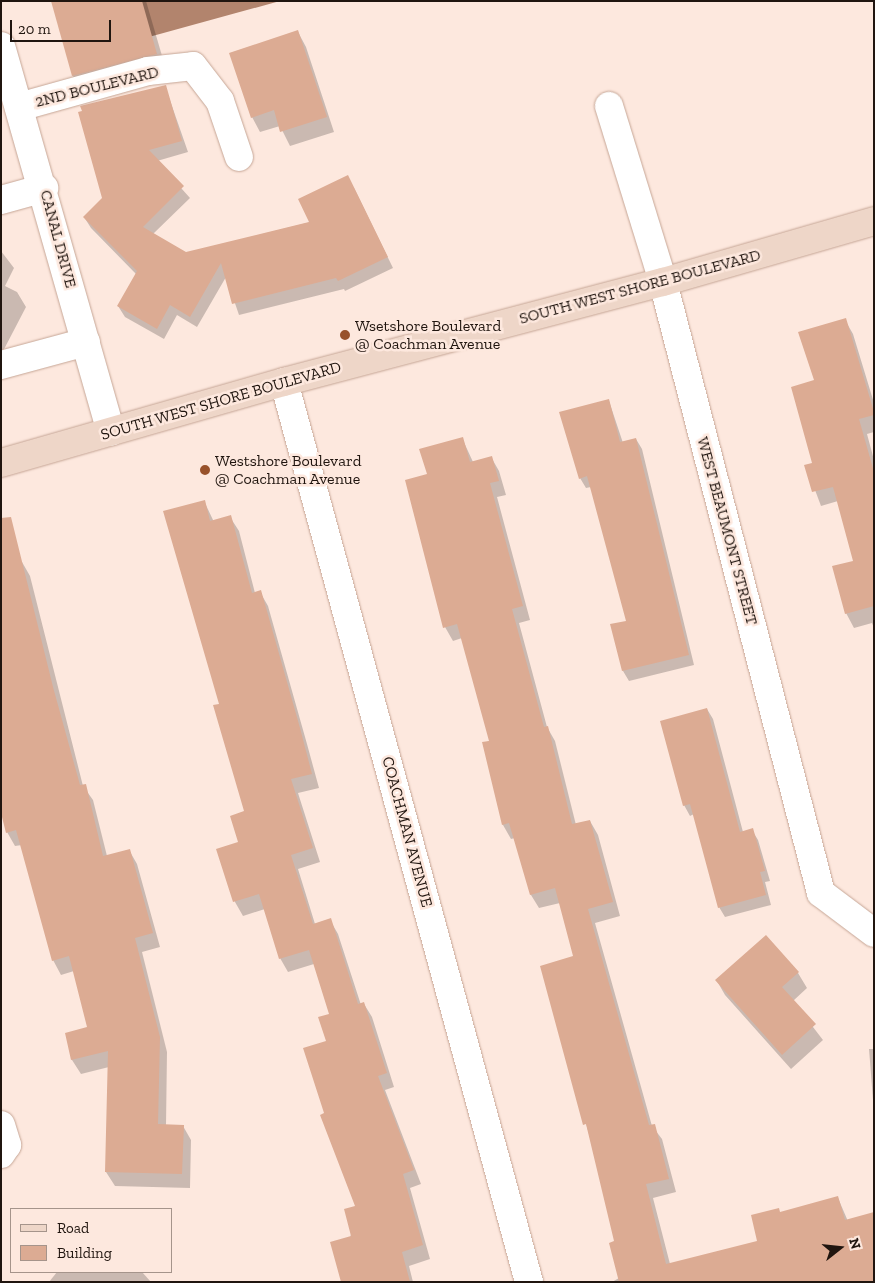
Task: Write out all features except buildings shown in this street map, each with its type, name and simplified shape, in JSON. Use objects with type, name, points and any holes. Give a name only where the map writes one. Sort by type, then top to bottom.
[{"type":"street","name":"CANAL DRIVE","points":[[1,46],[44,188],[111,432]]},
{"type":"street","name":"2ND BOULEVARD","points":[[19,107],[148,71],[193,66],[220,101],[239,157]]},
{"type":"street","name":"WEST BEAUMONT STREET","points":[[609,106],[663,282],[821,893],[874,933]]},
{"type":"street","points":[[1,200],[44,188]]},
{"type":"street","name":"SOUTH WEST SHORE BOULEVARD","points":[[1,463],[284,382],[663,282],[874,221]]},
{"type":"street","points":[[1,365],[86,342]]},
{"type":"street","name":"COACHMAN AVENUE","points":[[284,382],[529,1282]]},
{"type":"street","points":[[1,1125],[7,1145],[1,1154]]},
{"type":"shaded area","points":[[127,1],[280,1],[138,40]]},
{"type":"place","name":"Wsetshore Boulevard @ Coachman Avenue","points":[[345,335]]},
{"type":"place","name":"Westshore Boulevard @ Coachman Avenue","points":[[205,470]]}]
